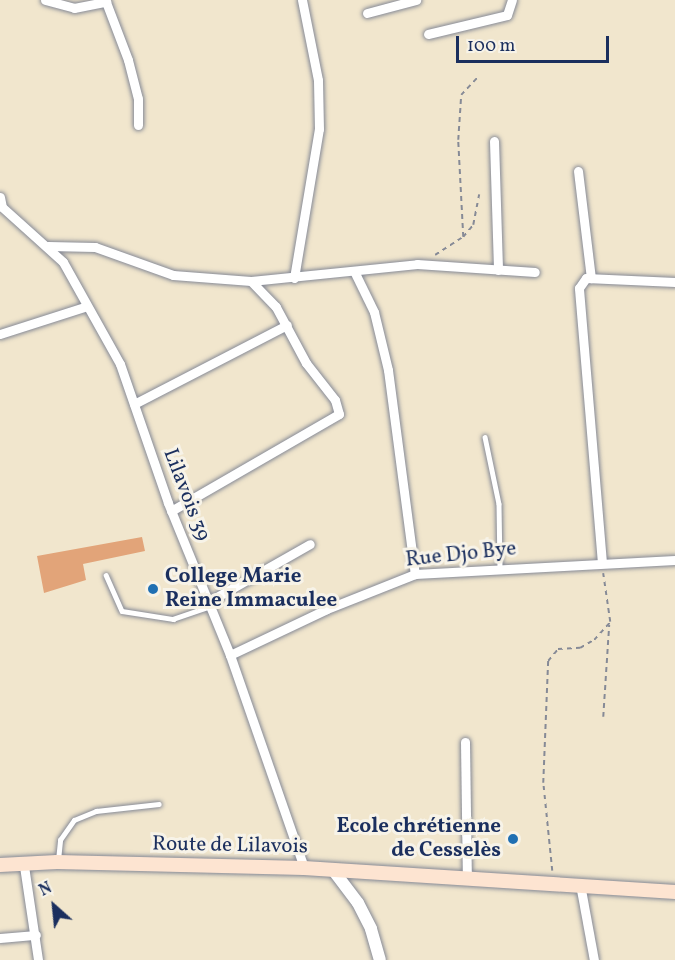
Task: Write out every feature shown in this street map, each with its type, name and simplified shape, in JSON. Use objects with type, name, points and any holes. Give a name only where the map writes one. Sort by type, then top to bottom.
[{"type":"main road","name":"Route de Lilavois","points":[[0,865],[24,866],[57,862],[304,868],[467,880],[580,884],[675,892]]},
{"type":"street","points":[[45,0],[74,8],[106,2],[128,60],[138,99],[138,125]]},
{"type":"street","points":[[294,278],[319,129],[318,80],[302,0]]},
{"type":"street","points":[[367,13],[417,0]]},
{"type":"street","points":[[428,34],[507,15],[512,0]]},
{"type":"street","points":[[495,141],[498,270]]},
{"type":"street","points":[[578,171],[591,278]]},
{"type":"street","name":"Lilavois 39","points":[[1,204],[63,262],[120,364],[171,511],[231,656],[304,868]]},
{"type":"street","points":[[48,246],[94,247],[172,275],[251,281],[417,264],[535,272]]},
{"type":"street","points":[[354,272],[374,312],[388,370],[415,574]]},
{"type":"street","points":[[602,563],[579,288],[584,279],[591,278],[675,282]]},
{"type":"street","points":[[171,511],[339,414],[335,400],[306,363],[287,325],[251,281]]},
{"type":"street","points":[[0,334],[87,306]]},
{"type":"street","points":[[134,404],[287,325]]},
{"type":"street","points":[[209,604],[310,544]]},
{"type":"street","name":"Rue Djo Bye","points":[[231,656],[346,600],[415,574],[500,567],[675,560]]},
{"type":"street","points":[[465,742],[467,880]]},
{"type":"street","points":[[24,866],[38,960]]},
{"type":"street","points":[[333,870],[362,912],[380,960]]},
{"type":"street","points":[[580,884],[594,960]]},
{"type":"street","points":[[0,938],[36,935]]},
{"type":"lane","points":[[485,437],[500,504],[500,567]]},
{"type":"lane","points":[[106,575],[122,611],[173,619],[209,604]]},
{"type":"lane","points":[[57,862],[60,840],[74,820],[96,811],[159,804]]},
{"type":"path","points":[[463,237],[458,140],[461,95],[477,78]]},
{"type":"path","points":[[417,264],[463,237],[473,225],[479,195]]},
{"type":"path","points":[[602,563],[610,622],[603,717]]},
{"type":"path","points":[[553,884],[543,783],[548,661],[558,649],[580,648],[594,640],[610,622]]},
{"type":"building","points":[[142,537],[145,551],[83,564],[86,580],[44,593],[37,556]]},
{"type":"place","name":"College Marie Reine Immaculee","points":[[153,589]]},
{"type":"place","name":"Ecole chrétienne de Cesselès","points":[[513,839]]}]
